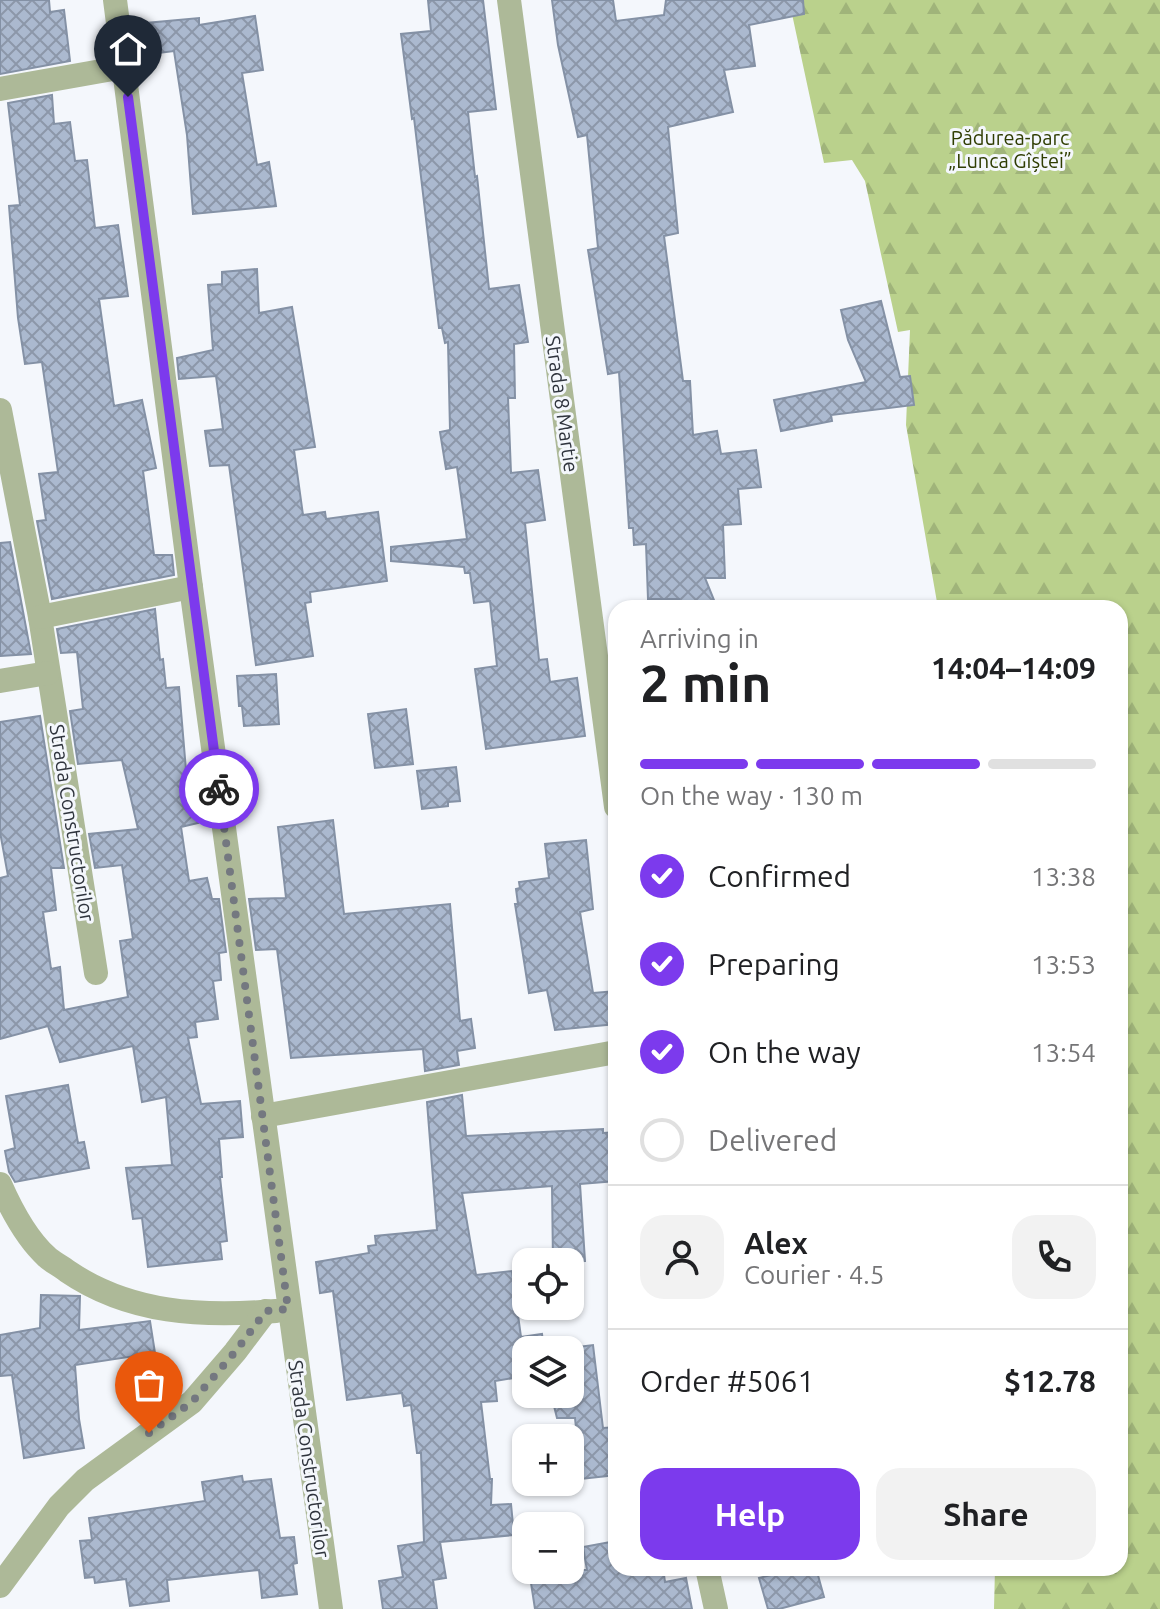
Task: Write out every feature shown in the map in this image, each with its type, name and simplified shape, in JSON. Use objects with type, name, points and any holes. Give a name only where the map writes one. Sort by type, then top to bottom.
[{"type":"street","name":"Strada Constructorilor","points":[[115,0],[263,1116],[277,1310],[331,1609]]},
{"type":"street","name":"Strada 8 Martie","points":[[509,0],[608,747]]},
{"type":"street","points":[[0,89],[124,67]]},
{"type":"street","name":"Strada Constructorilor","points":[[0,410],[40,617],[96,973]]},
{"type":"street","points":[[40,617],[191,587]]},
{"type":"street","points":[[0,681],[48,673]]},
{"type":"street","points":[[263,1116],[608,1053]]},
{"type":"street","points":[[0,1184],[11,1209],[46,1256],[90,1286],[124,1301],[168,1311],[224,1315],[277,1310]]},
{"type":"street","points":[[0,1586],[33,1537],[85,1480],[192,1402],[277,1310]]},
{"type":"street","points":[[709,1576],[716,1609]]},
{"type":"green space","name":"Pădurea-parc „Lunca Gîștei”","points":[[789,0],[1160,0],[1160,1609],[994,1609],[995,1576],[1128,1576],[1128,600],[937,600],[906,425],[910,330],[898,332],[865,181],[852,160],[824,163]]},
{"type":"building","points":[[0,0],[49,0],[50,12],[64,10],[70,61],[0,74]]},
{"type":"building","points":[[428,0],[483,0],[496,109],[468,112],[489,289],[519,285],[528,342],[514,344],[515,398],[508,398],[511,473],[538,470],[545,520],[525,523],[539,660],[547,659],[550,682],[577,678],[585,736],[486,749],[475,669],[497,666],[490,601],[474,603],[470,573],[465,573],[464,567],[391,561],[391,547],[467,539],[457,467],[446,469],[440,432],[450,430],[448,342],[445,343],[442,328],[439,328],[401,34],[431,31]]},
{"type":"building","points":[[552,0],[613,0],[616,21],[664,15],[666,0],[803,0],[804,14],[749,25],[755,66],[724,70],[733,112],[668,127],[678,233],[664,236],[683,381],[690,381],[693,435],[717,431],[721,454],[756,450],[761,487],[738,489],[741,524],[723,525],[725,578],[705,578],[714,600],[648,599],[646,544],[634,545],[633,528],[629,528],[619,372],[608,374],[588,250],[598,248],[587,135],[578,137],[558,45]]},
{"type":"building","points":[[255,16],[263,70],[242,73],[257,165],[269,162],[276,206],[193,214],[187,135],[174,51],[151,54],[146,23],[199,18],[199,25]]},
{"type":"building","points":[[52,95],[54,124],[70,122],[75,161],[87,160],[95,228],[118,225],[128,296],[99,299],[114,406],[142,400],[156,468],[143,471],[154,555],[172,555],[174,575],[52,599],[37,521],[46,520],[39,474],[58,472],[42,362],[25,364],[18,318],[9,206],[20,205],[8,103]]},
{"type":"building","points":[[257,269],[259,313],[292,307],[315,447],[294,450],[303,515],[325,512],[326,519],[378,512],[387,581],[310,592],[311,602],[305,603],[313,656],[256,665],[229,465],[210,466],[205,431],[223,429],[216,376],[179,379],[177,358],[213,350],[208,285],[222,284],[222,272]]},
{"type":"building","points":[[881,301],[900,377],[910,376],[914,405],[831,415],[832,421],[781,431],[774,400],[866,382],[848,340],[841,310]]},
{"type":"building","points":[[10,542],[31,654],[0,656],[0,543]]},
{"type":"building","points":[[155,609],[166,688],[179,687],[187,782],[191,782],[198,823],[181,827],[189,881],[207,878],[212,899],[219,899],[226,952],[219,953],[221,980],[213,981],[218,1019],[195,1022],[197,1037],[188,1038],[201,1104],[240,1101],[243,1137],[219,1139],[227,1241],[220,1242],[222,1259],[148,1267],[142,1218],[133,1219],[126,1168],[172,1165],[166,1097],[142,1102],[133,1046],[60,1062],[48,1026],[0,1039],[0,878],[8,876],[0,832],[0,722],[40,716],[64,868],[51,868],[56,910],[43,912],[51,969],[60,967],[64,1010],[128,997],[120,941],[133,939],[122,865],[95,868],[89,834],[138,829],[122,760],[78,764],[70,711],[83,709],[77,652],[61,653],[57,629]]},
{"type":"building","points":[[276,674],[279,724],[244,726],[237,676]]},
{"type":"building","points":[[406,709],[413,764],[375,768],[368,714]]},
{"type":"building","points":[[456,767],[460,801],[448,802],[448,806],[422,809],[417,771]]},
{"type":"building","points":[[333,820],[344,914],[450,904],[460,1021],[471,1019],[475,1048],[457,1051],[459,1065],[425,1071],[423,1049],[291,1058],[277,949],[256,950],[249,899],[286,898],[278,827]]},
{"type":"building","points":[[586,840],[593,909],[580,912],[593,993],[608,992],[608,1025],[555,1030],[547,990],[529,993],[515,904],[518,904],[516,889],[520,888],[519,882],[549,878],[545,844]]},
{"type":"building","points":[[68,1085],[78,1143],[84,1142],[89,1168],[15,1182],[9,1172],[5,1151],[15,1148],[6,1096]]},
{"type":"building","points":[[462,1095],[466,1136],[603,1129],[603,1133],[608,1133],[608,1182],[580,1184],[585,1261],[584,1248],[553,1248],[552,1186],[462,1193],[476,1275],[512,1271],[512,1320],[519,1320],[521,1336],[512,1336],[512,1378],[495,1381],[497,1401],[481,1402],[492,1479],[491,1505],[511,1504],[512,1535],[440,1542],[446,1578],[433,1580],[437,1609],[383,1609],[379,1581],[403,1577],[398,1546],[424,1542],[421,1453],[417,1453],[411,1405],[404,1406],[402,1393],[347,1400],[333,1291],[320,1293],[316,1262],[369,1253],[368,1246],[376,1245],[375,1236],[437,1230],[427,1102]]},
{"type":"building","points":[[41,1295],[80,1296],[79,1330],[150,1321],[155,1353],[75,1365],[84,1448],[24,1458],[12,1375],[0,1376],[0,1335],[40,1328]]},
{"type":"building","points":[[593,1345],[603,1428],[608,1428],[608,1476],[584,1479],[584,1424],[576,1424],[575,1418],[557,1418],[554,1408],[584,1408],[584,1346]]},
{"type":"building","points":[[242,1476],[243,1482],[271,1479],[280,1538],[294,1537],[297,1563],[293,1564],[297,1594],[262,1598],[259,1570],[167,1580],[169,1601],[130,1606],[126,1579],[95,1583],[94,1577],[85,1578],[80,1541],[92,1540],[89,1518],[205,1501],[202,1482]]},
{"type":"building","points":[[608,1542],[608,1576],[664,1576],[665,1582],[686,1578],[692,1609],[535,1609],[531,1584],[584,1584],[584,1570],[587,1570],[584,1547]]},
{"type":"building","points":[[818,1576],[824,1597],[768,1609],[759,1578]]},
{"type":"way so far","points":[[149,1433],[192,1402],[266,1311],[288,1309],[219,789]]},
{"type":"route","points":[[128,97],[219,789]]}]
